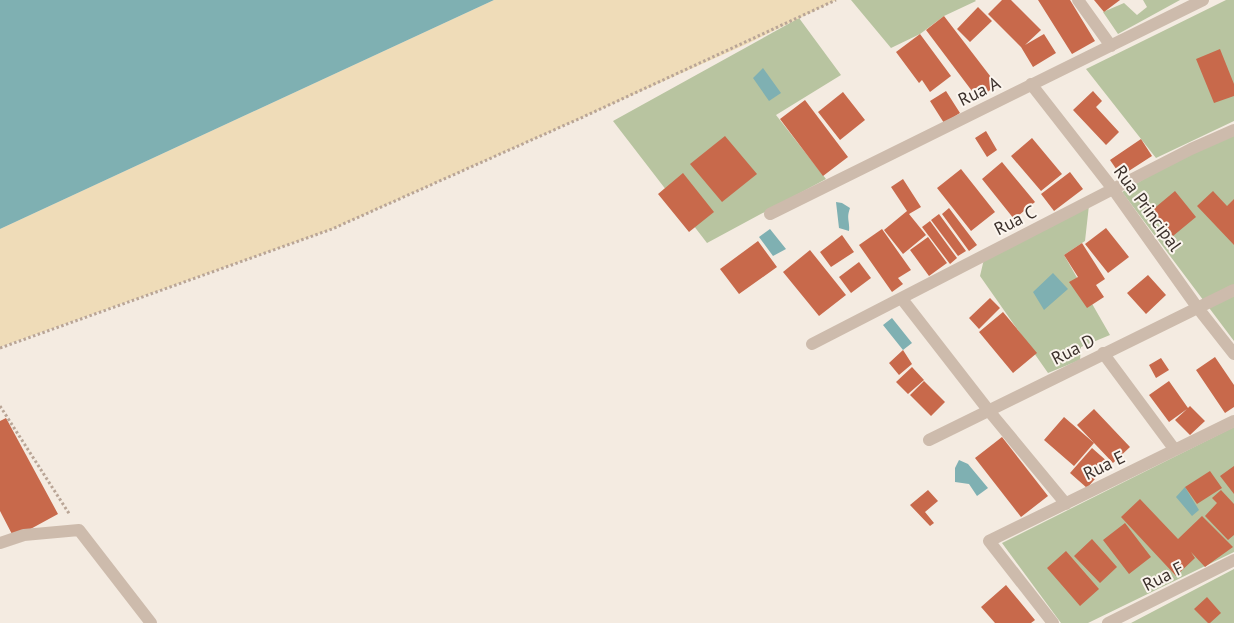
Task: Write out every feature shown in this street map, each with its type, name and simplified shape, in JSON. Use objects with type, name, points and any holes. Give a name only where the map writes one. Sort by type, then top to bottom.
[{"type":"street","points":[[1078,0],[1111,46]]},
{"type":"street","name":"Rua A","points":[[770,214],[1203,0]]},
{"type":"street","name":"Rua Principal","points":[[1032,84],[1113,189],[1197,307],[1234,354]]},
{"type":"street","name":"Rua C","points":[[812,344],[1113,189],[1234,130]]},
{"type":"street","name":"Rua D","points":[[928,440],[1234,290]]},
{"type":"street","points":[[902,299],[989,411],[1066,504]]},
{"type":"street","points":[[1103,353],[1175,450]]},
{"type":"street","name":"Rua E","points":[[1053,623],[990,541],[1234,421]]},
{"type":"street","points":[[0,543],[24,535],[79,530],[150,623]]},
{"type":"street","name":"Rua F","points":[[1108,623],[1234,560]]},
{"type":"path","points":[[0,348],[332,229],[583,117],[836,0]]},
{"type":"path","points":[[0,406],[79,530]]},
{"type":"green space","points":[[851,0],[976,1],[944,16],[920,34],[891,48]]},
{"type":"green space","points":[[1143,0],[1180,0],[1118,34],[1103,12],[1124,3],[1137,15],[1147,7]]},
{"type":"green space","points":[[1226,0],[1234,0],[1234,121],[1156,158],[1086,69]]},
{"type":"green space","points":[[799,18],[841,75],[776,115],[826,179],[707,243],[613,121]]},
{"type":"green space","points":[[1234,126],[1234,341],[1122,192]]},
{"type":"green space","points":[[1089,205],[1085,241],[1064,255],[1110,335],[1081,347],[1080,360],[1048,373],[980,276],[984,259]]},
{"type":"green space","points":[[1234,427],[1234,552],[1088,623],[1061,623],[1002,543]]},
{"type":"green space","points":[[1234,569],[1234,623],[1131,623]]},
{"type":"sand","points":[[494,0],[836,0],[749,43],[332,229],[0,347],[0,229]]},
{"type":"water","points":[[0,0],[494,0],[0,229]]},
{"type":"water","points":[[763,68],[781,93],[769,101],[753,78]]},
{"type":"water","points":[[836,202],[850,208],[848,215],[849,231],[839,228]]},
{"type":"water","points":[[770,229],[786,249],[773,256],[759,237]]},
{"type":"water","points":[[1053,273],[1068,289],[1044,310],[1033,292]]},
{"type":"water","points":[[892,318],[912,343],[903,350],[883,325]]},
{"type":"water","points":[[959,460],[968,464],[988,488],[977,496],[969,484],[955,482],[955,468]]},
{"type":"water","points":[[1185,487],[1199,510],[1192,516],[1176,497]]},
{"type":"building","points":[[1002,0],[1011,0],[1041,30],[1025,45],[1044,34],[1056,53],[1033,67],[1021,47],[988,14]]},
{"type":"building","points":[[1038,0],[1070,0],[1095,41],[1072,54]]},
{"type":"building","points":[[1094,0],[1120,0],[1104,12]]},
{"type":"building","points":[[978,7],[992,21],[970,42],[957,29]]},
{"type":"building","points":[[944,16],[997,85],[978,99],[926,30]]},
{"type":"building","points":[[920,34],[951,76],[930,92],[922,80],[919,83],[896,52]]},
{"type":"building","points":[[1220,49],[1234,84],[1234,96],[1214,103],[1196,59]]},
{"type":"building","points":[[946,91],[960,113],[944,123],[930,101]]},
{"type":"building","points":[[1093,91],[1102,101],[1096,107],[1119,132],[1106,145],[1073,110]]},
{"type":"building","points":[[843,92],[865,120],[840,140],[818,112]]},
{"type":"building","points":[[805,100],[848,157],[823,176],[780,119]]},
{"type":"building","points":[[986,131],[997,150],[987,157],[975,138]]},
{"type":"building","points":[[725,136],[757,174],[722,202],[690,164]]},
{"type":"building","points":[[1032,138],[1062,174],[1041,191],[1011,156]]},
{"type":"building","points":[[1141,139],[1152,156],[1121,176],[1110,160]]},
{"type":"building","points":[[1002,162],[1035,202],[1014,219],[982,179]]},
{"type":"building","points":[[961,169],[995,212],[971,231],[937,188]]},
{"type":"building","points":[[1070,172],[1083,189],[1054,211],[1041,194]]},
{"type":"building","points":[[683,173],[714,212],[689,232],[658,194]]},
{"type":"building","points":[[903,179],[921,207],[909,214],[926,235],[903,254],[884,230],[907,211],[891,187]]},
{"type":"building","points":[[1175,191],[1196,217],[1173,236],[1151,211]]},
{"type":"building","points":[[1213,191],[1227,206],[1234,199],[1234,245],[1197,206]]},
{"type":"building","points":[[949,208],[977,245],[969,251],[942,214]]},
{"type":"building","points":[[939,214],[966,251],[958,256],[931,220]]},
{"type":"building","points":[[930,221],[957,258],[950,264],[922,227]]},
{"type":"building","points":[[1106,228],[1129,257],[1108,273],[1085,244]]},
{"type":"building","points":[[882,229],[911,270],[898,278],[903,284],[892,292],[859,245]]},
{"type":"building","points":[[842,235],[854,252],[831,267],[820,252]]},
{"type":"building","points":[[928,237],[947,263],[929,276],[910,250]]},
{"type":"building","points":[[758,241],[777,267],[739,294],[720,269]]},
{"type":"building","points":[[1082,243],[1105,279],[1096,285],[1104,297],[1087,308],[1069,282],[1078,277],[1064,255]]},
{"type":"building","points":[[810,250],[846,295],[819,316],[783,272]]},
{"type":"building","points":[[859,262],[871,278],[851,293],[839,277]]},
{"type":"building","points":[[1148,275],[1166,295],[1146,314],[1127,293]]},
{"type":"building","points":[[990,298],[1000,308],[979,329],[969,318]]},
{"type":"building","points":[[1003,312],[1037,353],[1013,373],[979,332]]},
{"type":"building","points":[[903,350],[912,364],[899,375],[889,363]]},
{"type":"building","points":[[1215,357],[1234,385],[1234,407],[1225,413],[1196,370]]},
{"type":"building","points":[[1161,358],[1169,370],[1156,378],[1149,365]]},
{"type":"building","points":[[912,367],[924,380],[908,394],[896,382]]},
{"type":"building","points":[[924,381],[945,402],[931,416],[910,395]]},
{"type":"building","points":[[1169,381],[1188,408],[1190,406],[1205,421],[1190,435],[1175,420],[1187,409],[1169,422],[1149,395]]},
{"type":"building","points":[[1094,409],[1130,447],[1113,463],[1077,425]]},
{"type":"building","points":[[1064,417],[1094,443],[1074,466],[1044,440]]},
{"type":"building","points":[[6,418],[58,514],[14,538],[0,511],[0,421]]},
{"type":"building","points":[[1002,437],[1048,496],[1021,517],[975,458]]},
{"type":"building","points":[[1092,448],[1109,463],[1087,488],[1070,473]]},
{"type":"building","points":[[1234,466],[1234,494],[1220,476]]},
{"type":"building","points":[[1210,471],[1222,488],[1197,504],[1185,487]]},
{"type":"building","points":[[928,490],[938,501],[925,512],[934,523],[930,526],[910,505]]},
{"type":"building","points":[[1221,490],[1234,504],[1234,535],[1228,540],[1205,516],[1217,503],[1212,498]]},
{"type":"building","points":[[1140,499],[1178,539],[1202,516],[1233,547],[1205,567],[1191,552],[1195,558],[1176,576],[1121,517]]},
{"type":"building","points":[[1125,523],[1151,557],[1129,574],[1103,540]]},
{"type":"building","points":[[1092,539],[1117,567],[1100,583],[1074,556]]},
{"type":"building","points":[[1066,551],[1099,589],[1080,606],[1047,568]]},
{"type":"building","points":[[1006,585],[1035,620],[1031,623],[995,623],[981,607]]},
{"type":"building","points":[[1207,597],[1221,613],[1210,623],[1194,609]]}]
